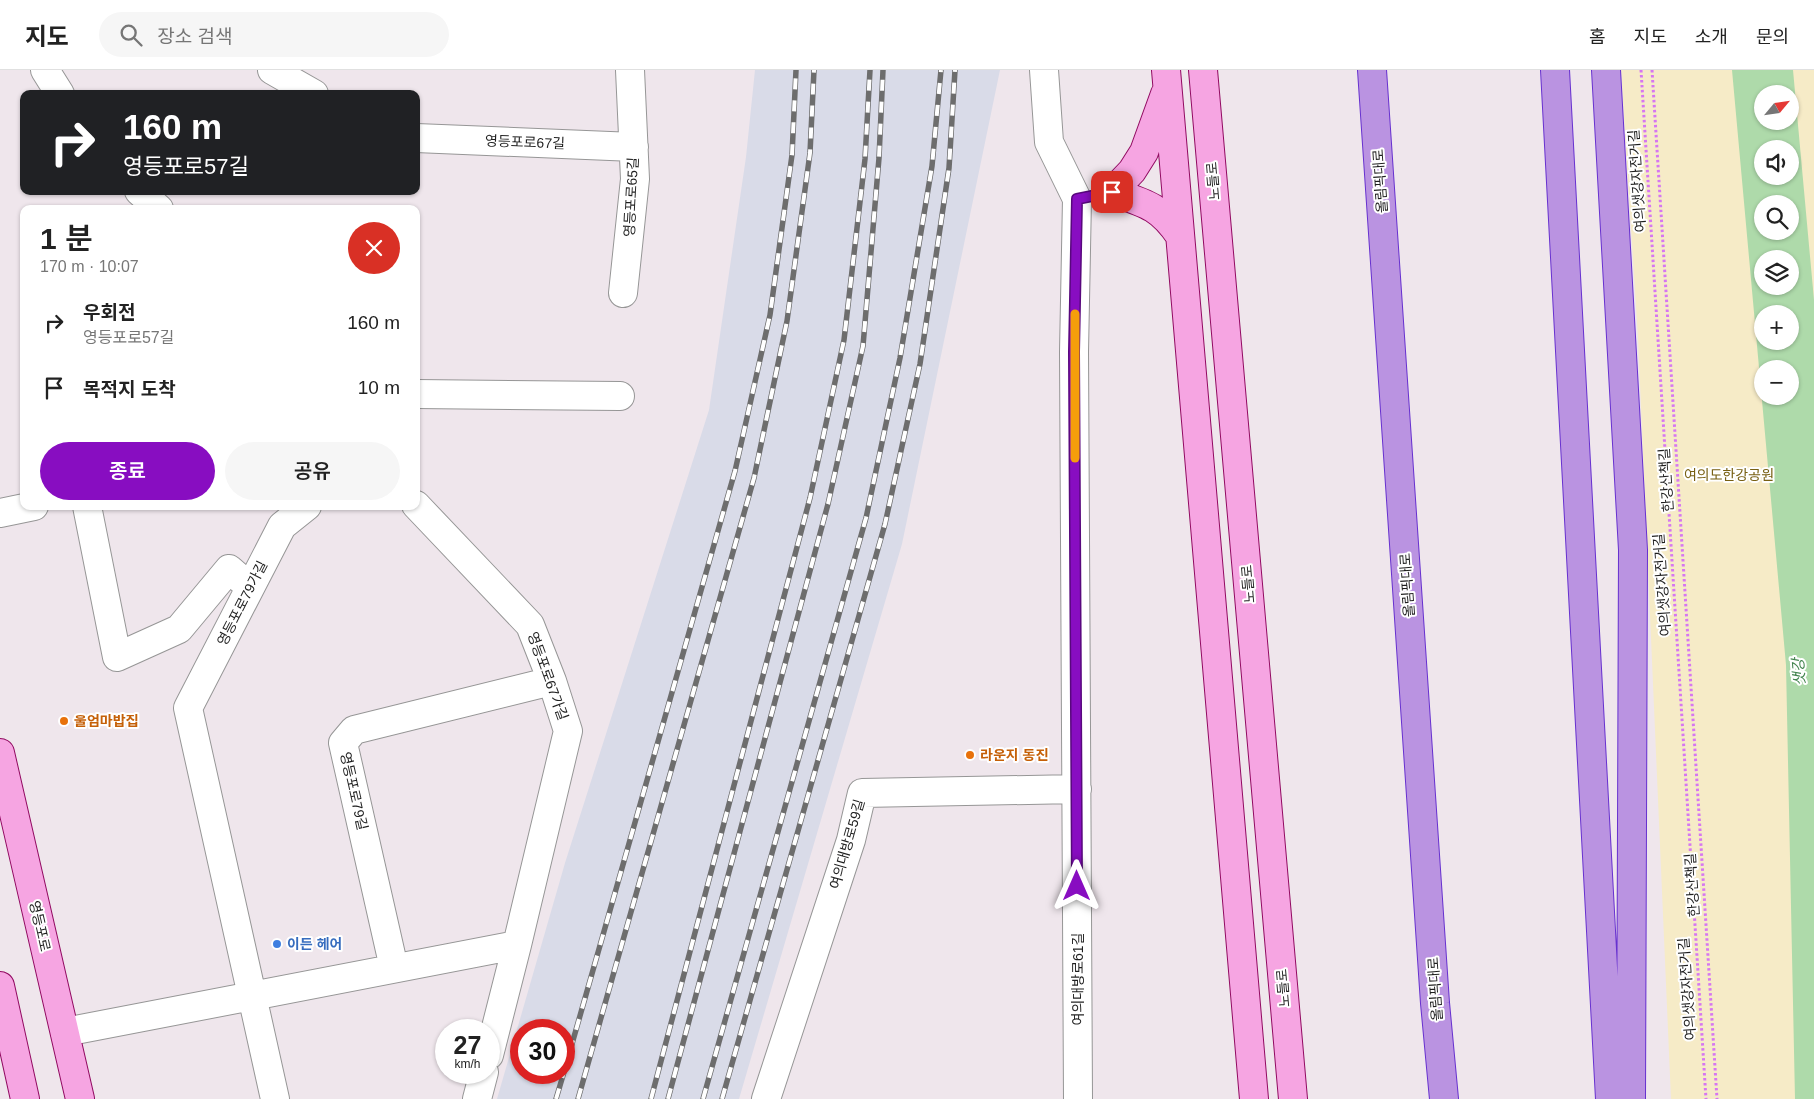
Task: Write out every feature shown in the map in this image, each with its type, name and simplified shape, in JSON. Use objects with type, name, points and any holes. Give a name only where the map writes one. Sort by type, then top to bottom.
[{"type":"highway","name":"올림픽대로","points":[[1372,70],[1444,1099]]},
{"type":"highway","points":[[1556,70],[1610,1099]]},
{"type":"highway","points":[[1606,70],[1633,550],[1631,1099]]},
{"type":"main road","name":"노들로","points":[[1203,70],[1293,1099]]},
{"type":"main road","points":[[1167,79],[1144,152],[1132,171],[1112,192],[1148,204],[1168,217],[1180,236]]},
{"type":"main road","points":[[1167,79],[1254,1099]]},
{"type":"main road","name":"영등포로","points":[[0,753],[80,1099]]},
{"type":"main road","points":[[0,986],[25,1099]]},
{"type":"street","points":[[45,70],[58,90]]},
{"type":"street","points":[[272,70],[307,90]]},
{"type":"street","name":"영등포로65길","points":[[623,293],[635,179],[630,70]]},
{"type":"street","points":[[1044,70],[1049,142],[1077,199],[1112,192]]},
{"type":"street","name":"영등포로67길","points":[[420,138],[634,147]]},
{"type":"street","points":[[143,195],[155,205]]},
{"type":"street","name":"여의대방로61길","points":[[1077,199],[1074,352],[1078,1099]]},
{"type":"street","points":[[420,394],[620,396]]},
{"type":"street","points":[[0,513],[20,509]]},
{"type":"street","name":"영등포로67가길","points":[[420,509],[530,625],[552,681],[568,731],[517,945]]},
{"type":"street","points":[[88,510],[117,657],[179,629],[229,569],[250,587]]},
{"type":"street","name":"영등포로79가길","points":[[251,996],[188,708],[282,526],[302,510]]},
{"type":"street","name":"영등포로79길","points":[[394,968],[342,743],[354,730],[552,681]]},
{"type":"street","name":"여의대방로59길","points":[[766,1099],[851,840],[862,793],[1077,789]]},
{"type":"street","points":[[66,1032],[517,945],[498,1019]]},
{"type":"street","points":[[251,996],[275,1099]]},
{"type":"street","points":[[478,1099],[481,1084]]},
{"type":"path","name":"여의샛강자전거길","points":[[1641,70],[1706,1099]]},
{"type":"path","name":"한강산책길","points":[[1652,70],[1717,1099]]},
{"type":"shaded area","points":[[755,70],[1000,70],[902,544],[739,1099],[497,1099],[510,1054],[510,1084],[575,1084],[575,1019],[520,1019],[565,863],[709,410],[746,157]]},
{"type":"green space","name":"여의도한강공원","points":[[1621,70],[1814,70],[1814,1099],[1671,1099],[1638,338]]},
{"type":"water","name":"샛강","points":[[1732,70],[1793,70],[1794,85],[1754,85],[1754,130],[1798,130],[1814,300],[1814,1099],[1795,1099],[1786,665],[1762,405],[1799,405],[1799,360],[1758,360],[1757,350],[1799,350],[1799,305],[1754,305],[1754,312]]},
{"type":"railway","points":[[575,1033],[735,471],[770,315],[792,155],[796,70]]},
{"type":"railway","points":[[578,1099],[754,478],[787,321],[810,153],[814,70]]},
{"type":"railway","points":[[651,1099],[810,498],[844,340],[865,159],[870,70]]},
{"type":"railway","points":[[668,1099],[828,504],[863,346],[879,158],[883,70]]},
{"type":"railway","points":[[703,1099],[866,518],[900,358],[932,166],[941,70]]},
{"type":"railway","points":[[722,1099],[885,524],[920,364],[949,168],[955,70]]},
{"type":"railway","points":[[556,1099],[560,1084]]},
{"type":"slow traffic","points":[[1075,314],[1075,458]]},
{"type":"place","name":"울엄마밥집","points":[[64,721]]},
{"type":"place","name":"라운지 동진","points":[[970,755]]},
{"type":"place","name":"이든 헤어","points":[[277,944]]},
{"type":"route","points":[[1077,886],[1074,352],[1077,199],[1112,192]]}]
